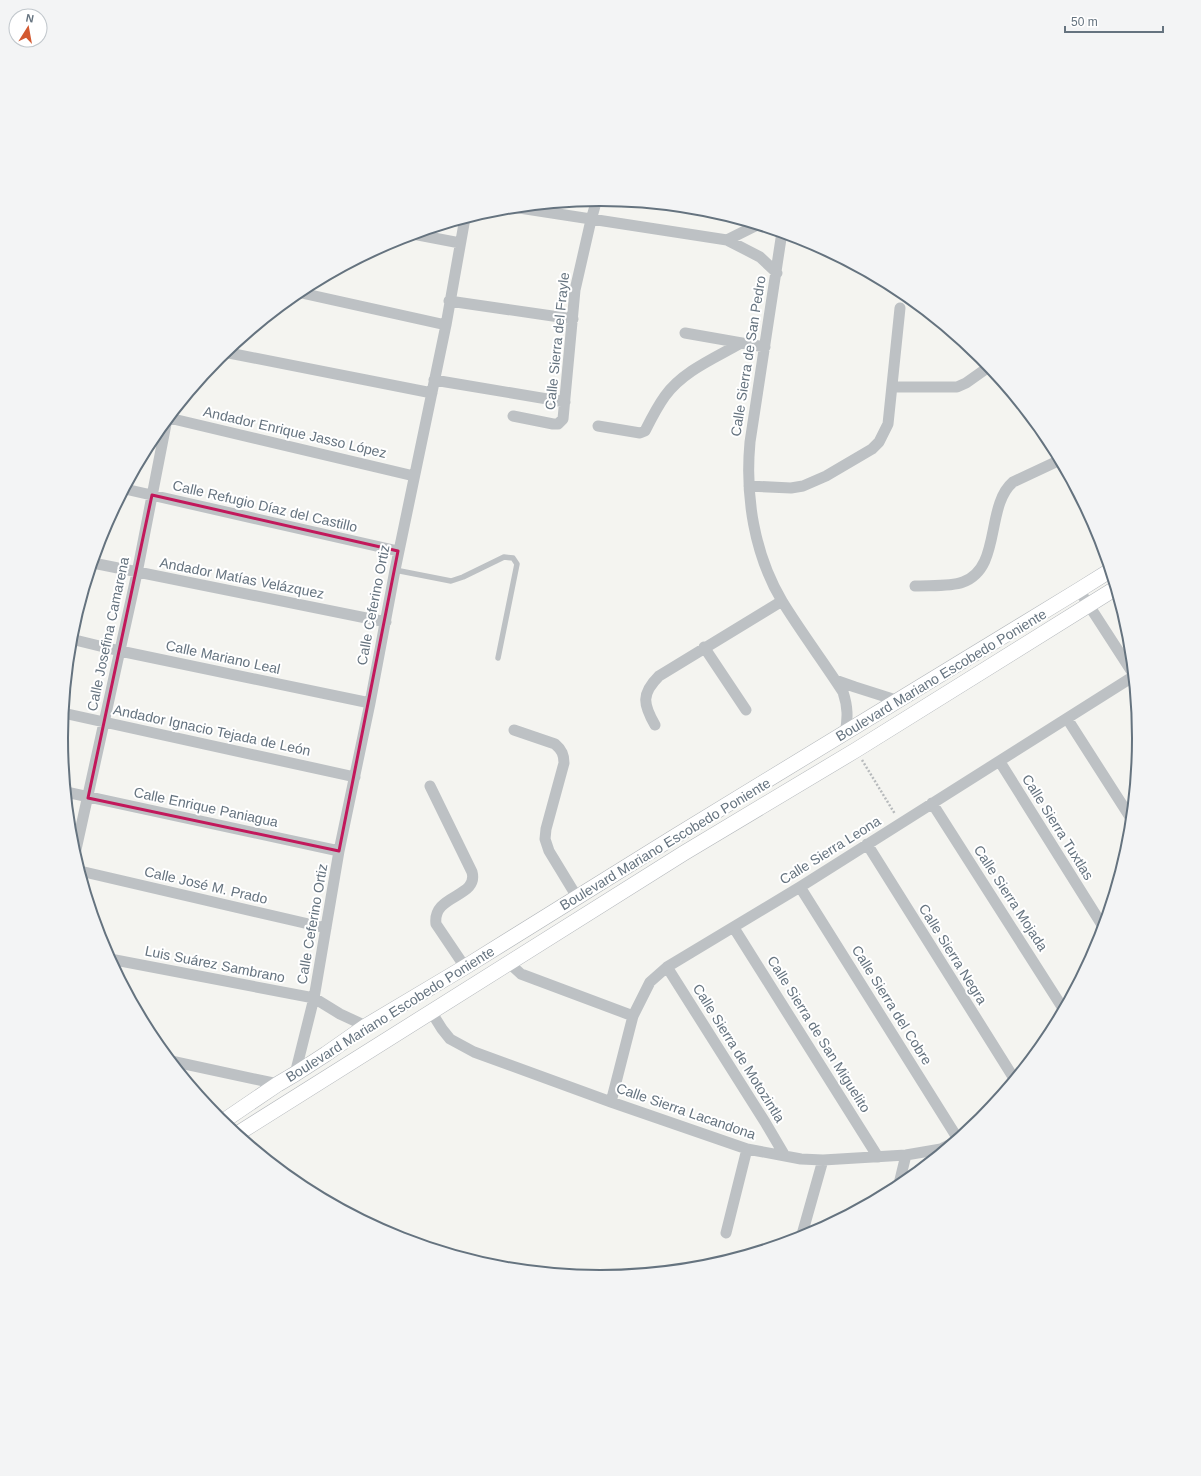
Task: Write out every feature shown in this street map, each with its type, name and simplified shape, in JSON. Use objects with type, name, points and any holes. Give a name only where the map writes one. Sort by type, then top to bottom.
[{"type":"street","name":"Calle Sierra del Frayle","points":[[513,416],[553,424],[558,424],[563,419],[575,290],[595,206]]},
{"type":"street","points":[[531,210],[727,240],[760,257],[777,273]]},
{"type":"street","name":"Calle Ceferino Ortiz","points":[[295,1074],[314,998],[339,851],[386,622],[398,552],[446,325],[464,224]]},
{"type":"street","points":[[727,240],[750,228]]},
{"type":"street","points":[[423,236],[460,244]]},
{"type":"street","name":"Calle Sierra de San Pedro","points":[[781,237],[750,442],[748,466],[749,486],[760,550],[773,583],[782,601],[843,692],[847,706],[848,720],[845,734]]},
{"type":"street","points":[[306,294],[446,325]]},
{"type":"street","points":[[450,301],[573,319]]},
{"type":"street","points":[[749,486],[791,488],[803,486],[826,476],[872,449],[879,442],[888,424],[900,308]]},
{"type":"street","points":[[685,333],[765,347]]},
{"type":"street","name":"Calle Sierra de San Pedro","points":[[598,426],[640,433],[644,431],[665,396],[675,385],[685,376],[741,343]]},
{"type":"street","points":[[232,354],[432,393]]},
{"type":"street","points":[[892,387],[957,387],[966,383],[985,370]]},
{"type":"street","points":[[434,380],[565,402]]},
{"type":"street","name":"Andador Enrique Jasso López","points":[[174,419],[414,476]]},
{"type":"street","name":"Calle Josefina Camarena","points":[[78,841],[137,573],[165,432]]},
{"type":"street","points":[[915,586],[963,582],[972,578],[979,571],[985,561],[1002,495],[1007,488],[1014,482],[1056,462]]},
{"type":"street","name":"Calle Refugio Díaz del Castillo","points":[[129,490],[398,552]]},
{"type":"street","name":"Andador Matías Velázquez","points":[[97,564],[386,622]]},
{"type":"street","name":"Boulevard Mariano Escobedo Poniente","points":[[228,1118],[366,1026],[465,967],[674,837],[845,734],[1107,573]]},
{"type":"street","points":[[1079,590],[1128,666]]},
{"type":"street","name":"Boulevard Mariano Escobedo Poniente","points":[[242,1131],[432,1013],[684,853],[856,750],[1112,590]]},
{"type":"street","points":[[655,725],[645,706],[645,698],[651,683],[659,676],[704,647],[782,601]]},
{"type":"street","name":"Calle Mariano Leal","points":[[77,640],[120,651],[370,703]]},
{"type":"street","points":[[704,647],[746,710]]},
{"type":"street","name":"Calle Sierra Leona","points":[[612,1102],[633,1016],[650,982],[667,966],[734,928],[901,824],[932,803],[1068,720],[1129,679]]},
{"type":"street","points":[[835,680],[855,688],[899,700]]},
{"type":"street","name":"Andador Ignacio Tejada de León","points":[[69,714],[354,777]]},
{"type":"street","points":[[1068,720],[1127,813]]},
{"type":"street","points":[[514,730],[555,744],[560,748],[564,756],[564,763],[546,829],[545,839],[549,851],[577,897]]},
{"type":"street","name":"Calle Sierra Tuxtlas","points":[[1000,762],[1100,922]]},
{"type":"street","points":[[430,786],[474,878],[468,888],[442,905],[435,917],[436,924],[465,967]]},
{"type":"street","name":"Calle Enrique Paniagua","points":[[71,793],[339,851]]},
{"type":"street","name":"Calle Sierra Mojada","points":[[932,803],[1061,1005]]},
{"type":"street","points":[[674,837],[684,853]]},
{"type":"street","name":"Calle Sierra Negra","points":[[867,844],[1012,1076]]},
{"type":"street","name":"Calle José M. Prado","points":[[85,872],[326,928]]},
{"type":"street","name":"Calle Sierra del Cobre","points":[[800,887],[955,1135]]},
{"type":"street","name":"Calle Sierra de San Miguelito","points":[[734,928],[878,1157]]},
{"type":"street","name":"Luis Suárez Sambrano","points":[[117,960],[314,998]]},
{"type":"street","points":[[509,963],[521,974],[633,1016]]},
{"type":"street","name":"Calle Sierra de Motozintla","points":[[667,966],[785,1156]]},
{"type":"street","name":"Calle Ceferino Ortiz","points":[[314,998],[340,1014],[366,1026]]},
{"type":"street","name":"Calle Sierra Lacandona","points":[[432,1013],[450,1039],[474,1052],[747,1149],[785,1156],[823,1160],[878,1157],[938,1149]]},
{"type":"street","points":[[178,1063],[278,1084]]},
{"type":"street","points":[[726,1233],[747,1149]]},
{"type":"street","points":[[900,1178],[906,1154]]},
{"type":"street","points":[[803,1230],[823,1160]]},
{"type":"lane","points":[[395,570],[452,581],[504,558],[513,558],[517,564],[498,658]]},
{"type":"path","points":[[856,750],[901,824]]},
{"type":"highlighted area","points":[[152,495],[398,551],[339,851],[88,798]]}]
